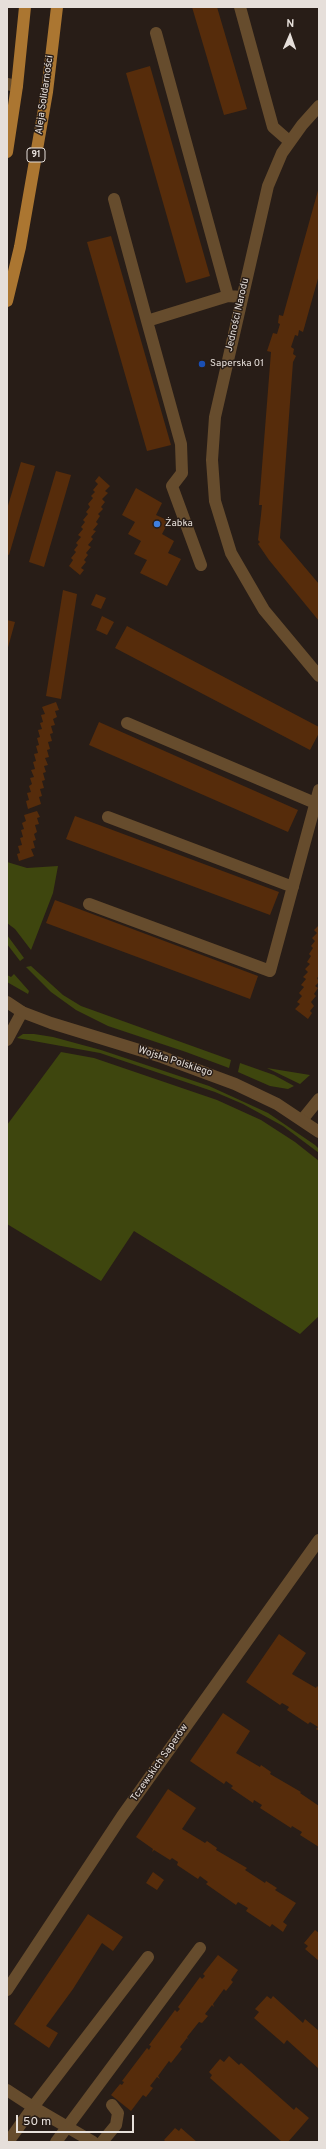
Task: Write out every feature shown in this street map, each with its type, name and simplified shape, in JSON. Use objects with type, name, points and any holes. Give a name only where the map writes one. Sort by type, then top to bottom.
[{"type":"main road","points":[[7,152],[12,85],[25,7]]},
{"type":"main road","name":"Aleja Solidarności","points":[[7,301],[20,247],[46,100],[57,7]]},
{"type":"street","points":[[240,7],[273,127],[290,142]]},
{"type":"street","points":[[156,33],[228,296]]},
{"type":"street","name":"Jedności Narodu","points":[[319,106],[282,153],[268,186],[215,417],[212,460],[215,501],[231,553],[264,610],[319,676]]},
{"type":"street","points":[[114,199],[146,321],[181,444],[182,473],[172,486],[201,565]]},
{"type":"street","points":[[146,321],[228,296],[242,297]]},
{"type":"street","points":[[127,723],[316,803]]},
{"type":"street","points":[[89,904],[270,971],[319,790]]},
{"type":"street","points":[[108,817],[293,887]]},
{"type":"street","name":"Wojska Polskiego","points":[[7,1002],[22,1012],[51,1024],[162,1057],[259,1093],[319,1132]]},
{"type":"street","name":"Wojska Polskiego","points":[[7,1012],[22,1012]]},
{"type":"street","points":[[7,1040],[22,1012]]},
{"type":"street","points":[[302,1120],[319,1099]]},
{"type":"street","name":"Tczewskich Saperów","points":[[7,1990],[122,1816],[319,1540]]},
{"type":"street","points":[[56,2142],[200,1948]]},
{"type":"street","points":[[8,2142],[148,1957]]},
{"type":"street","points":[[7,2090],[93,2142]]},
{"type":"street","points":[[102,2142],[116,2125],[118,2113],[112,2105]]},
{"type":"green space","points":[[7,862],[27,868],[58,866],[53,893],[31,950],[15,929],[7,923]]},
{"type":"green space","points":[[7,935],[24,958],[20,961],[7,944]]},
{"type":"green space","points":[[31,966],[63,995],[81,1006],[231,1060],[229,1068],[108,1026],[76,1010],[51,992],[26,967]]},
{"type":"green space","points":[[14,974],[29,991],[28,994],[7,982],[7,975],[11,977]]},
{"type":"green space","points":[[23,1034],[53,1037],[101,1050],[209,1086],[268,1113],[315,1145],[319,1149],[319,1153],[283,1126],[243,1104],[215,1092],[100,1053],[17,1038]]},
{"type":"green space","points":[[61,1052],[94,1058],[217,1100],[261,1120],[295,1142],[319,1161],[319,1316],[300,1334],[134,1231],[101,1281],[7,1224],[7,1125]]},
{"type":"green space","points":[[240,1063],[274,1075],[294,1086],[288,1089],[270,1086],[238,1072]]},
{"type":"green space","points":[[267,1068],[310,1075],[300,1084]]},
{"type":"building","points":[[192,7],[217,7],[247,109],[224,115]]},
{"type":"building","points":[[150,66],[210,276],[186,283],[126,73]]},
{"type":"building","points":[[319,187],[319,275],[303,332],[299,330],[298,336],[295,335],[291,347],[294,349],[293,354],[296,356],[293,362],[280,538],[319,584],[319,621],[269,560],[258,544],[260,542],[258,540],[262,505],[259,505],[271,352],[267,351],[273,333],[277,334],[280,324],[278,323],[279,315],[283,316]]},
{"type":"building","points":[[111,236],[171,445],[147,451],[87,242]]},
{"type":"building","points":[[21,462],[35,466],[9,555],[7,554],[7,509]]},
{"type":"building","points":[[56,471],[71,475],[44,567],[29,562]]},
{"type":"building","points":[[99,476],[110,486],[105,491],[108,493],[102,499],[105,502],[101,507],[103,509],[98,514],[100,516],[96,522],[98,524],[93,530],[96,531],[91,537],[93,539],[88,545],[91,547],[86,553],[88,555],[84,560],[86,562],[81,568],[84,570],[80,575],[69,566],[73,560],[71,558],[76,552],[74,550],[78,545],[76,543],[81,537],[78,535],[83,529],[81,527],[85,522],[83,520],[88,514],[86,512],[90,507],[88,504],[93,498],[91,496],[95,492],[93,490],[98,484],[95,481]]},
{"type":"building","points":[[136,488],[162,503],[156,515],[169,521],[162,534],[174,541],[168,553],[181,559],[167,586],[140,573],[147,560],[134,554],[141,541],[128,534],[135,522],[122,515]]},
{"type":"building","points":[[63,590],[77,594],[61,699],[46,696]]},
{"type":"building","points":[[96,594],[106,598],[101,609],[91,605]]},
{"type":"building","points":[[102,616],[114,622],[107,635],[96,630]]},
{"type":"building","points":[[7,620],[15,622],[7,651]]},
{"type":"building","points":[[127,626],[319,727],[319,733],[310,750],[115,648]]},
{"type":"building","points":[[56,702],[59,710],[55,711],[57,717],[53,719],[55,725],[51,726],[53,733],[50,734],[52,741],[48,742],[50,749],[47,750],[49,757],[45,758],[48,765],[44,766],[46,772],[43,773],[45,780],[42,781],[44,788],[40,789],[42,796],[39,797],[41,804],[28,809],[26,801],[29,800],[27,793],[31,792],[29,786],[32,784],[30,778],[34,777],[31,770],[35,769],[33,762],[36,761],[34,754],[38,753],[36,746],[39,745],[37,738],[40,737],[38,730],[42,729],[40,723],[43,722],[41,715],[45,714],[42,707]]},
{"type":"building","points":[[99,722],[298,810],[288,832],[89,745]]},
{"type":"building","points":[[37,811],[40,817],[37,818],[39,824],[35,825],[37,832],[34,834],[36,840],[33,841],[35,848],[31,849],[34,856],[19,861],[17,854],[20,853],[18,846],[22,845],[20,838],[23,837],[21,830],[24,829],[22,823],[26,821],[24,815]]},
{"type":"building","points":[[75,816],[279,892],[270,915],[66,839]]},
{"type":"building","points":[[55,900],[258,976],[250,999],[46,923]]},
{"type":"building","points":[[319,925],[319,976],[317,978],[319,982],[315,986],[318,988],[314,994],[316,996],[311,1002],[314,1006],[310,1011],[312,1013],[308,1019],[295,1009],[300,1004],[297,1002],[302,996],[299,993],[304,987],[301,985],[306,979],[303,977],[308,972],[305,969],[310,964],[307,962],[311,956],[309,954],[313,948],[311,946],[315,941],[312,938],[317,933],[314,930]]},
{"type":"building","points":[[279,1634],[306,1653],[292,1674],[316,1688],[317,1686],[319,1688],[319,1731],[316,1729],[318,1727],[310,1722],[308,1724],[287,1710],[289,1707],[282,1703],[280,1705],[246,1682]]},
{"type":"building","points":[[223,1713],[250,1731],[236,1753],[260,1767],[261,1765],[271,1772],[270,1774],[301,1792],[300,1793],[319,1806],[319,1847],[300,1835],[302,1832],[292,1826],[291,1828],[260,1808],[262,1805],[254,1800],[253,1803],[231,1788],[233,1786],[226,1781],[224,1784],[190,1761]]},
{"type":"building","points":[[168,1789],[196,1808],[182,1829],[205,1843],[207,1841],[217,1848],[216,1850],[247,1868],[245,1870],[265,1883],[266,1881],[277,1888],[275,1890],[296,1903],[283,1922],[287,1925],[283,1932],[272,1924],[270,1927],[246,1911],[248,1908],[238,1902],[236,1905],[206,1884],[208,1882],[200,1876],[198,1879],[177,1865],[178,1862],[172,1858],[170,1860],[154,1850],[152,1852],[153,1849],[136,1837]]},
{"type":"building","points":[[153,1872],[164,1880],[157,1890],[146,1883]]},
{"type":"building","points":[[88,1914],[123,1937],[113,1951],[102,1943],[73,1989],[46,2026],[58,2033],[49,2048],[14,2024]]},
{"type":"building","points":[[315,1930],[319,1933],[319,1961],[305,1949],[308,1946],[304,1943]]},
{"type":"building","points":[[218,1955],[238,1970],[231,1980],[233,1982],[226,1991],[224,1989],[213,2004],[214,2007],[212,2005],[205,2014],[208,2016],[202,2023],[199,2022],[187,2037],[189,2040],[187,2038],[180,2047],[182,2049],[171,2063],[169,2061],[158,2076],[160,2079],[157,2077],[150,2086],[153,2088],[146,2097],[143,2095],[131,2111],[111,2095],[120,2084],[122,2085],[124,2082],[122,2081],[147,2048],[149,2050],[151,2046],[149,2045],[175,2010],[177,2012],[180,2009],[178,2007],[200,1977],[202,1979],[205,1976],[203,1974]]},
{"type":"building","points":[[267,1996],[271,1999],[273,1996],[303,2023],[305,2019],[319,2031],[319,2069],[287,2040],[284,2044],[254,2018],[259,2012],[255,2009]]},
{"type":"building","points":[[229,2056],[239,2065],[241,2063],[294,2110],[296,2107],[309,2118],[288,2142],[282,2142],[210,2078],[212,2075],[209,2072],[220,2059],[224,2062]]},
{"type":"building","points":[[175,2128],[179,2131],[181,2128],[197,2142],[166,2142],[164,2140]]},
{"type":"place","name":"Saperska 01","points":[[202,364]]},
{"type":"place","name":"Żabka","points":[[157,524]]}]
